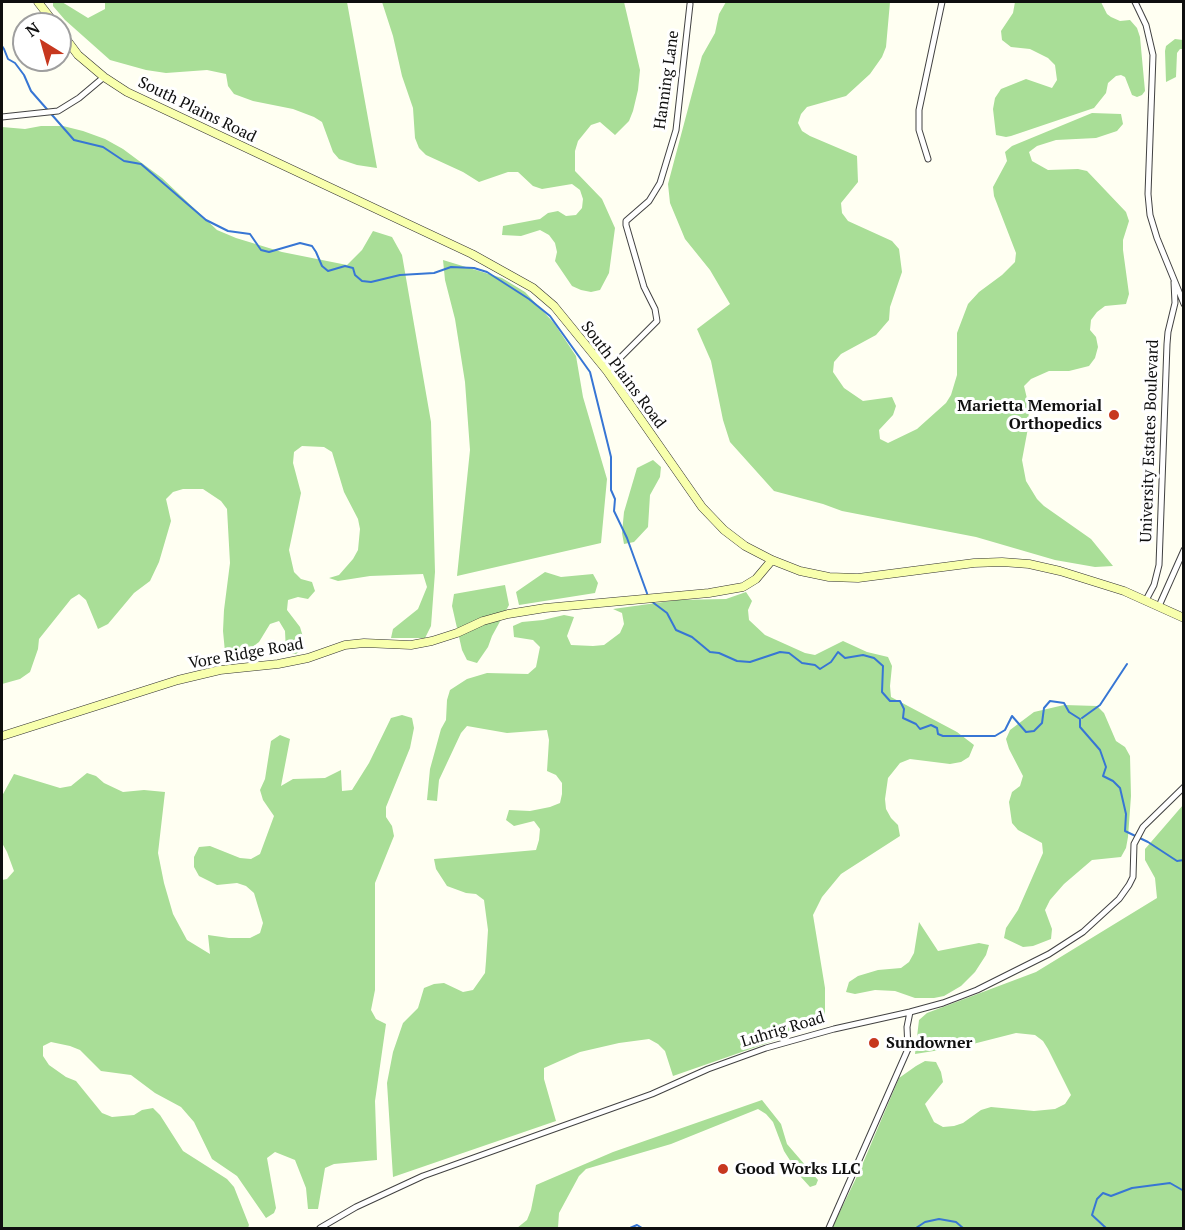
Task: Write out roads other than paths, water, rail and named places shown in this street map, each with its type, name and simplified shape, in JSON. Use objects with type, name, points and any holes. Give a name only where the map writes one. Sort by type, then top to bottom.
[{"type":"main road","name":"South Plains Road","points":[[72,47],[104,77],[128,92],[504,270],[533,288],[554,306],[607,371],[702,507],[724,530],[745,546],[772,560],[800,571],[829,577],[858,578],[974,563],[1014,562],[1060,571],[1146,600],[1184,618]]},
{"type":"main road","name":"Vore Ridge Road","points":[[2,736],[178,680],[220,670],[278,664],[308,658],[345,645],[364,643],[411,645],[432,641],[483,621],[545,608],[709,593],[743,587],[756,579],[772,560]]},
{"type":"street","points":[[927,159],[919,130],[919,110],[942,2]]},
{"type":"street","name":"University Estates Boulevard","points":[[1135,2],[1146,25],[1154,55],[1148,185],[1150,215],[1156,238],[1184,304]]},
{"type":"street","name":"Hanning Lane","points":[[607,371],[657,321],[655,309],[644,287],[626,221],[649,201],[660,183],[676,130],[690,4]]},
{"type":"street","points":[[2,117],[44,114],[66,107],[104,77]]},
{"type":"street","name":"University Estates Boulevard","points":[[1146,600],[1154,585],[1159,565],[1167,344],[1175,308],[1174,282]]},
{"type":"street","points":[[1159,606],[1184,550]]},
{"type":"street","name":"Luhrig Road","points":[[320,1228],[356,1207],[423,1176],[652,1094],[708,1069],[834,1029],[943,1003],[1014,973],[1083,932],[1119,899],[1132,877],[1134,844],[1140,833],[1158,811],[1184,787]]},
{"type":"street","points":[[829,1228],[908,1049],[907,1028],[910,1012]]},
{"type":"waterway","points":[[2,46],[8,59],[15,63],[24,75],[31,91],[74,140],[103,147],[124,161],[141,164],[206,220],[228,231],[250,234],[261,250],[269,252],[300,243],[312,246],[322,266],[328,271],[345,266],[353,268],[355,275],[362,281],[371,282],[400,275],[434,273],[451,267],[474,268],[487,272],[529,299],[550,316],[590,372],[611,457],[611,490],[615,499],[614,511],[627,538],[648,596]]},
{"type":"waterway","points":[[651,601],[667,613],[676,630],[692,637],[710,652],[719,653],[737,661],[750,662],[780,652],[789,653],[802,663],[815,665],[820,669],[831,662],[838,652],[845,658],[863,655],[874,658],[883,666],[882,692],[890,701],[900,701],[904,709],[903,718],[916,724],[920,729],[931,725],[937,728],[938,734],[943,736],[995,736],[1005,730],[1012,716],[1026,732],[1034,731],[1042,723],[1044,708],[1050,701],[1064,703],[1069,712],[1080,719],[1080,727],[1100,750],[1106,767],[1103,776],[1120,788],[1126,814],[1125,831],[1148,842],[1177,861],[1184,860]]},
{"type":"waterway","points":[[1082,718],[1100,705],[1127,664]]},
{"type":"waterway","points":[[1106,1228],[1092,1215],[1097,1199],[1103,1193],[1111,1196],[1132,1188],[1170,1183],[1184,1191]]},
{"type":"waterway","points":[[916,1228],[925,1222],[939,1219],[956,1222],[963,1228]]},
{"type":"waterway","points":[[630,1228],[637,1225],[642,1228]]},
{"type":"place","name":"Marietta Memorial Orthopedics","points":[[1114,415]]},
{"type":"place","name":"Sundowner","points":[[874,1043]]},
{"type":"place","name":"Good Works LLC","points":[[723,1169]]}]
